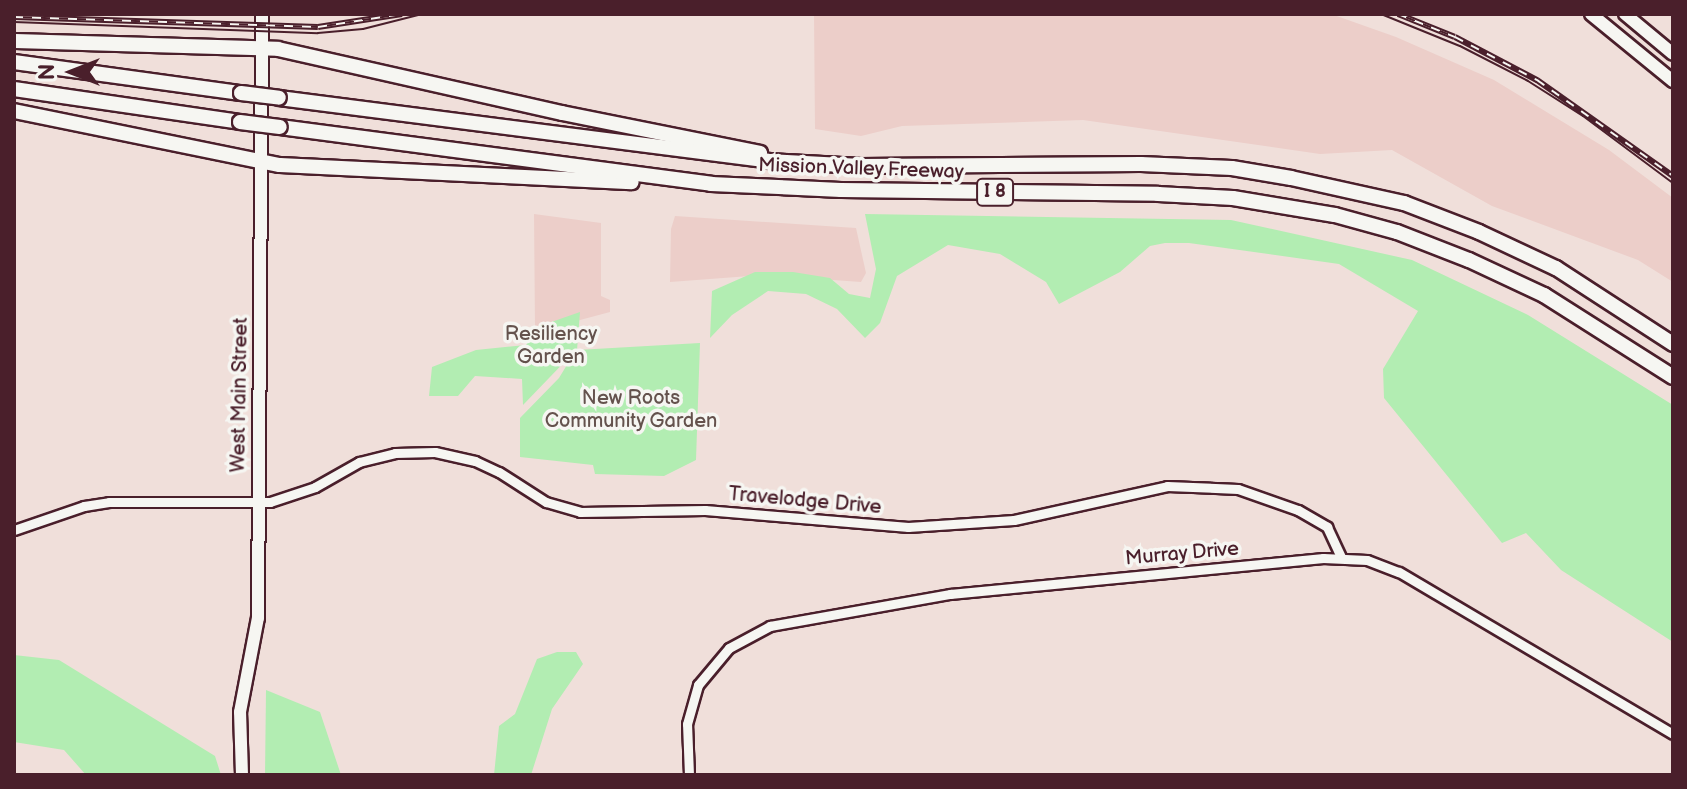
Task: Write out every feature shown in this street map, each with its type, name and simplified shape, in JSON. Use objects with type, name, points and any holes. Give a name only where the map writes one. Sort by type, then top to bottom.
[{"type":"highway","points":[[14,41],[262,47],[823,165]]},
{"type":"highway","name":"Mission Valley Freeway","points":[[14,62],[677,152],[823,165],[1141,164],[1232,168],[1347,187],[1404,203],[1556,268],[1673,344]]},
{"type":"highway","name":"Mission Valley Freeway","points":[[14,89],[711,184],[841,190],[1158,194],[1233,198],[1335,215],[1397,232],[1469,260],[1544,295],[1673,377]]},
{"type":"highway","points":[[14,111],[262,163],[401,173],[711,184]]},
{"type":"main road","name":"West Main Street","points":[[242,775],[238,727],[258,618],[262,14]]},
{"type":"main road","points":[[1591,14],[1673,81]]},
{"type":"main road","points":[[1625,14],[1673,54]]},
{"type":"street","name":"Travelodge Drive","points":[[14,530],[84,506],[258,503],[315,487],[359,462],[395,453],[422,452],[475,461],[546,502],[580,512],[705,510],[908,527],[1001,522],[1167,486],[1238,489],[1298,510],[1327,527],[1341,557]]},
{"type":"street","name":"Murray Drive","points":[[689,775],[689,708],[698,685],[720,656],[748,635],[781,623],[950,594],[1341,557],[1367,560],[1399,572],[1673,734]]},
{"type":"shaded area","points":[[814,14],[1331,14],[1396,37],[1494,80],[1609,150],[1673,198],[1673,282],[1638,260],[1492,206],[1392,150],[1320,154],[1083,120],[902,126],[861,136],[815,129]]},
{"type":"shaded area","points":[[534,214],[601,223],[601,296],[610,300],[610,312],[539,331],[535,327]]},
{"type":"shaded area","points":[[675,216],[856,228],[866,273],[861,282],[763,275],[670,282],[671,229]]},
{"type":"green space","points":[[865,214],[1231,220],[1412,260],[1528,315],[1673,405],[1673,642],[1561,570],[1526,533],[1502,543],[1384,398],[1383,369],[1418,311],[1339,264],[1189,243],[1165,243],[1150,246],[1120,272],[1059,304],[1046,282],[1000,254],[948,245],[897,276],[880,323],[865,338],[837,309],[806,294],[768,291],[732,315],[710,338],[712,291],[755,272],[793,272],[830,278],[849,294],[870,298],[876,269]]},
{"type":"green space","name":"New Roots Community Garden","points":[[580,312],[577,350],[700,343],[696,460],[664,476],[595,474],[593,465],[520,457],[520,418],[559,378],[576,350],[523,405],[522,379],[475,376],[458,396],[429,396],[432,367],[476,350],[526,345],[537,327]]},
{"type":"green space","points":[[557,652],[576,652],[583,664],[552,709],[531,775],[494,775],[499,726],[515,714],[537,659]]},
{"type":"green space","points":[[14,655],[59,660],[215,756],[221,775],[86,775],[64,750],[14,742]]},
{"type":"green space","points":[[266,690],[320,712],[341,775],[265,775]]},
{"type":"tram line","points":[[14,22],[318,33],[363,29],[422,14]]},
{"type":"tram line","points":[[1381,14],[1460,46],[1528,81],[1583,116],[1673,183]]},
{"type":"railway","points":[[14,17],[318,27],[402,14]]},
{"type":"railway","points":[[1398,14],[1455,37],[1537,80],[1673,176]]},
{"type":"park label","name":"Resiliency Garden","points":[[551,346]]}]
